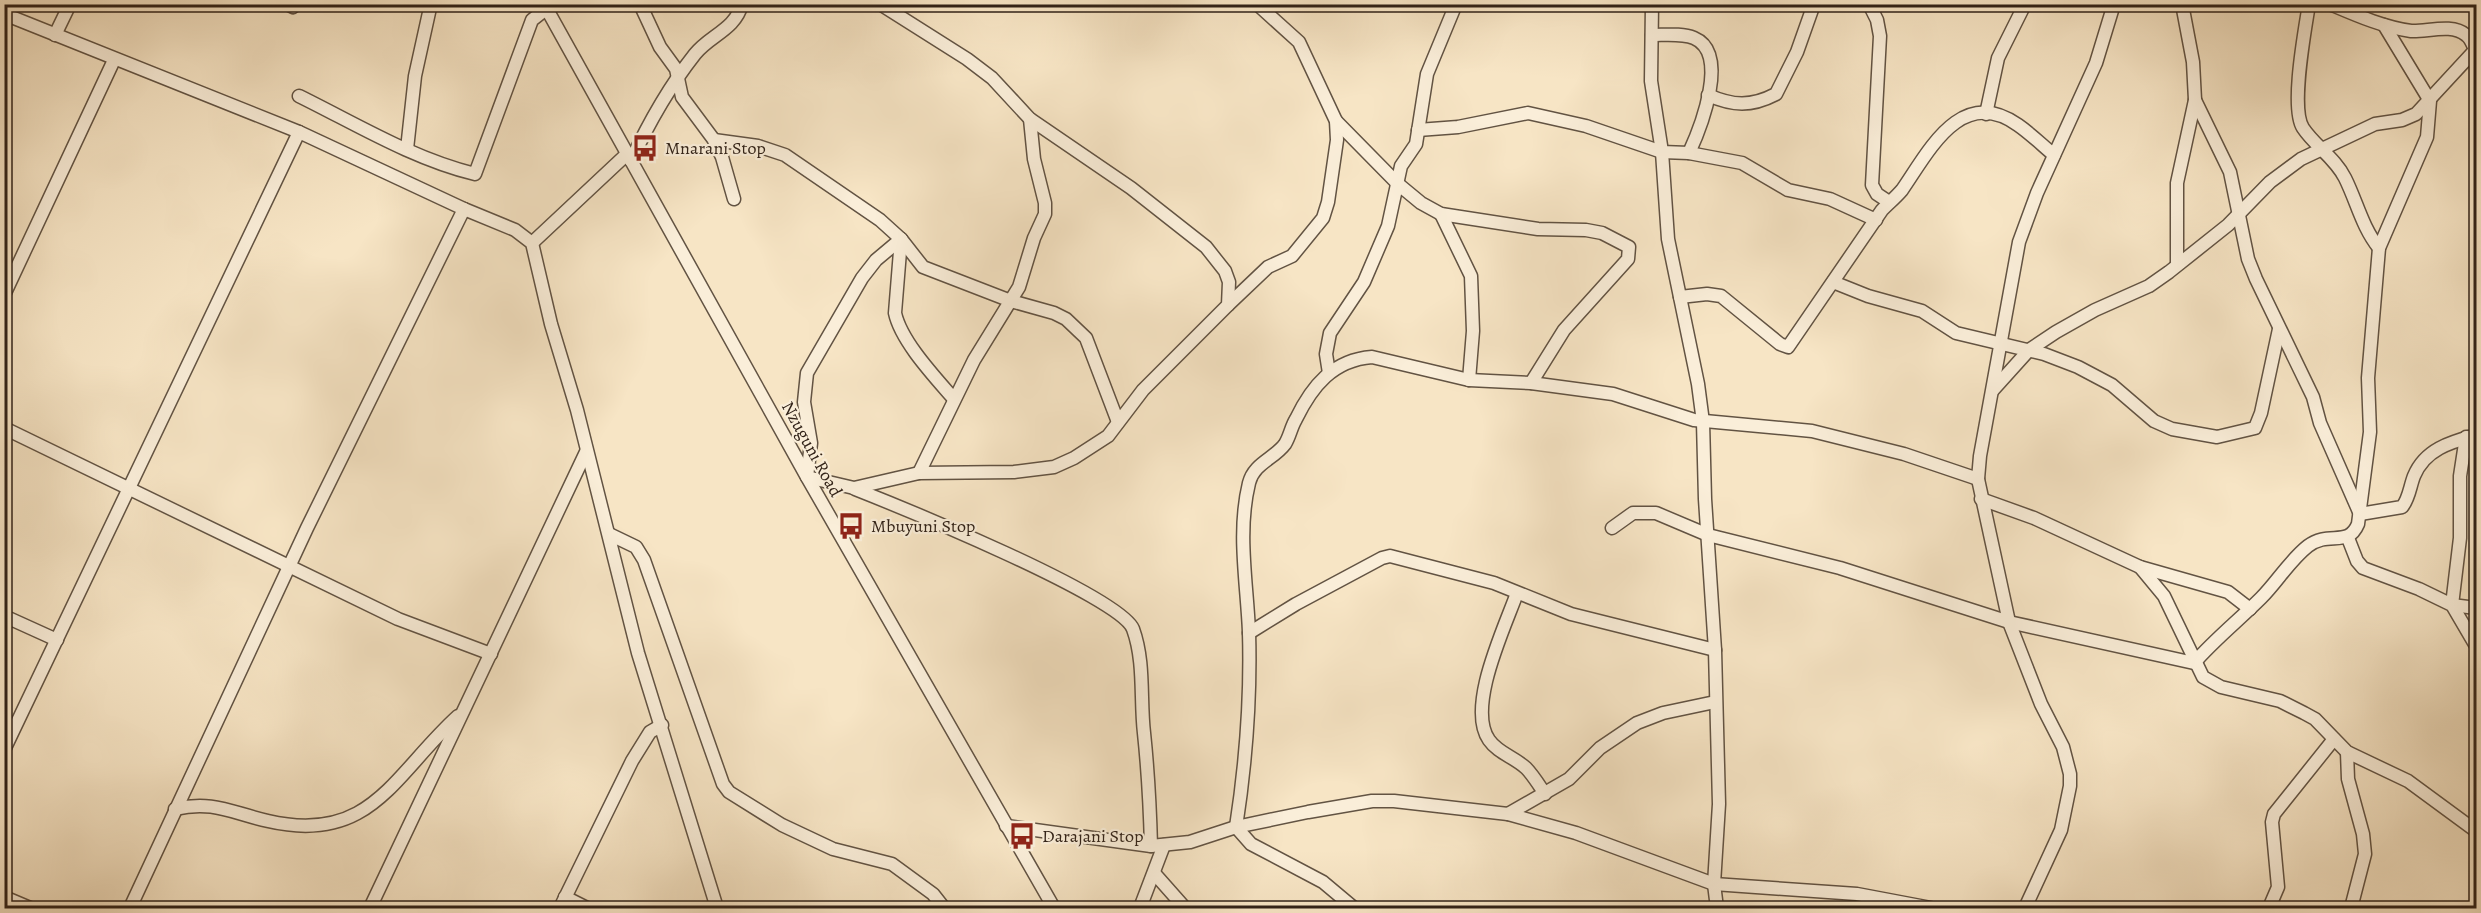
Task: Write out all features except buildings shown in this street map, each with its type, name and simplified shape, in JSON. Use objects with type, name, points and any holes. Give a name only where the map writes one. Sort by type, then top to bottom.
[{"type":"street","points":[[55,35],[70,4]]},
{"type":"street","points":[[287,4],[293,7],[296,4]]},
{"type":"street","points":[[640,4],[660,47],[679,76],[682,97],[714,140],[728,174],[734,199]]},
{"type":"street","points":[[532,243],[629,157],[658,105],[697,51],[735,20],[742,4]]},
{"type":"street","points":[[880,4],[942,42],[992,78],[1030,119],[1131,188],[1211,251],[1229,282],[1228,305]]},
{"type":"street","points":[[1257,4],[1299,42],[1336,121],[1398,184],[1421,203],[1441,214],[1538,229],[1586,230],[1621,241],[1629,247],[1628,259],[1564,330],[1531,383]]},
{"type":"street","points":[[1329,373],[1327,344],[1330,333],[1373,265],[1388,226],[1401,166],[1414,147],[1427,74],[1456,4]]},
{"type":"street","points":[[1652,4],[1651,81],[1662,152],[1668,239],[1698,384],[1703,422],[1715,650],[1719,804],[1714,884],[1717,909]]},
{"type":"street","points":[[1708,95],[1728,103],[1749,105],[1776,94],[1797,52],[1814,4]]},
{"type":"street","points":[[1869,4],[1877,20],[1880,36],[1872,185],[1877,194],[1889,202]]},
{"type":"street","points":[[1986,114],[1998,58],[2025,4]]},
{"type":"street","points":[[2025,909],[2061,830],[2070,786],[2070,774],[2063,747],[2042,704],[2009,621],[1978,479],[2019,242],[2054,155],[2096,63],[2114,4]]},
{"type":"street","points":[[2177,263],[2177,183],[2195,100],[2193,62],[2182,4]]},
{"type":"street","points":[[2308,4],[2298,112],[2303,128],[2344,176],[2368,234],[2379,248]]},
{"type":"street","points":[[1993,390],[2029,350],[2083,316],[2149,286],[2228,225],[2270,182],[2319,148],[2375,124],[2402,120],[2415,114],[2430,101],[2476,50],[2468,36],[2462,33],[2440,29],[2410,31],[2331,4]]},
{"type":"street","points":[[299,96],[407,149],[455,169],[475,174],[532,20],[547,6]]},
{"type":"street","name":"Nzuguni Road","points":[[547,6],[807,477],[957,735],[1054,909]]},
{"type":"street","points":[[407,149],[415,76],[430,8]]},
{"type":"street","points":[[4,14],[114,60],[299,132],[464,209],[515,230],[532,243],[550,324],[577,410],[638,653],[717,909]]},
{"type":"street","points":[[2194,663],[2220,635],[2250,609],[2306,548],[2324,537],[2348,538],[2355,532],[2360,514],[2370,432],[2368,378],[2379,248],[2427,137],[2430,101],[2384,24]]},
{"type":"street","points":[[1652,34],[1690,37],[1704,45],[1712,62],[1708,95],[1700,127],[1689,153]]},
{"type":"street","points":[[4,295],[114,60]]},
{"type":"street","points":[[2195,100],[2230,172],[2248,259],[2313,397],[2320,423],[2360,514]]},
{"type":"street","points":[[1418,130],[1458,127],[1528,113],[1586,126],[1662,152],[1689,153],[1742,163],[1788,190],[1830,199],[1876,220]]},
{"type":"street","points":[[1680,297],[1707,294],[1721,296],[1785,347],[1789,345],[1816,309],[1889,202],[1899,193],[1950,125],[1965,116],[1986,114],[2017,124],[2054,155]]},
{"type":"street","points":[[919,473],[953,398],[1023,278],[1034,238],[1045,214],[1045,203],[1034,159],[1030,119]]},
{"type":"street","points":[[854,488],[919,473],[1014,472],[1054,466],[1090,450],[1108,436],[1143,390],[1228,305],[1268,267],[1292,256],[1323,218],[1334,165],[1336,121]]},
{"type":"street","points":[[4,750],[299,132]]},
{"type":"street","points":[[714,140],[758,146],[785,155],[880,220],[901,239],[923,267],[1011,302],[1059,315],[1081,331],[1088,343],[1118,422]]},
{"type":"street","points":[[130,909],[289,566],[464,209]]},
{"type":"street","points":[[1441,214],[1471,276],[1473,331],[1469,380]]},
{"type":"street","points":[[901,239],[895,313],[897,322],[924,362],[953,398]]},
{"type":"street","points":[[901,239],[876,260],[862,278],[807,373],[804,402],[811,443],[807,477],[854,488],[931,519],[1059,579],[1121,616],[1133,627],[1144,700],[1151,846]]},
{"type":"street","points":[[1833,282],[1868,296],[1922,311],[1956,333],[2029,350],[2078,367],[2102,379],[2162,425],[2191,434],[2217,437],[2255,428],[2261,413],[2279,329]]},
{"type":"street","points":[[1354,909],[1323,882],[1251,844],[1236,827],[1250,724],[1249,633],[1244,557],[1249,484],[1256,468],[1285,444],[1318,381],[1329,373],[1356,358],[1372,357],[1469,380],[1531,383],[1613,394],[1664,412],[1703,422],[1822,433],[1904,454],[1978,479]]},
{"type":"street","points":[[4,428],[398,619],[491,654]]},
{"type":"street","points":[[2360,514],[2402,507],[2417,469],[2426,459],[2442,446],[2471,436]]},
{"type":"street","points":[[2471,436],[2460,476],[2460,538],[2452,605],[2476,646]]},
{"type":"street","points":[[370,909],[586,452]]},
{"type":"street","points":[[1982,499],[2034,518],[2139,567],[2228,592],[2250,609]]},
{"type":"street","points":[[1612,528],[1627,516],[1640,511],[1670,517],[1708,535],[1840,568],[2009,621],[2194,663]]},
{"type":"street","points":[[609,534],[636,547],[644,560],[723,784],[729,792],[783,825],[833,849],[892,864],[933,894],[944,909]]},
{"type":"street","points":[[2348,538],[2357,561],[2363,568],[2419,588],[2452,605],[2476,608]]},
{"type":"street","points":[[1249,633],[1296,604],[1382,558],[1390,556],[1473,577],[1571,614],[1715,650]]},
{"type":"street","points":[[2139,567],[2164,596],[2179,623],[2194,663],[2203,677],[2221,687],[2280,701],[2315,719],[2348,752],[2408,780],[2476,831]]},
{"type":"street","points":[[1517,593],[1485,682],[1483,709],[1486,735],[1497,748],[1528,770],[1545,794]]},
{"type":"street","points":[[4,616],[57,640]]},
{"type":"street","points":[[1508,814],[1569,779],[1599,748],[1636,723],[1663,713],[1715,702]]},
{"type":"street","points":[[176,809],[209,804],[273,823],[331,825],[362,810],[387,792],[428,745],[464,711]]},
{"type":"street","points":[[587,909],[563,903],[632,761],[650,732],[662,725]]},
{"type":"street","points":[[2269,909],[2278,887],[2273,818],[2334,739]]},
{"type":"street","points":[[2348,752],[2348,779],[2363,834],[2365,854],[2351,909]]},
{"type":"street","points":[[1006,826],[1151,846],[1190,842],[1236,827],[1372,801],[1394,801],[1508,814],[1576,833],[1714,884],[1857,894],[1931,909]]},
{"type":"street","points":[[1140,909],[1164,845]]},
{"type":"street","points":[[1154,873],[1185,909]]},
{"type":"street","points":[[4,897],[30,909]]},
{"type":"place","name":"Mnarani Stop","points":[[645,148]]},
{"type":"place","name":"Mbuyuni Stop","points":[[851,526]]},
{"type":"place","name":"Darajani Stop","points":[[1022,836]]}]
